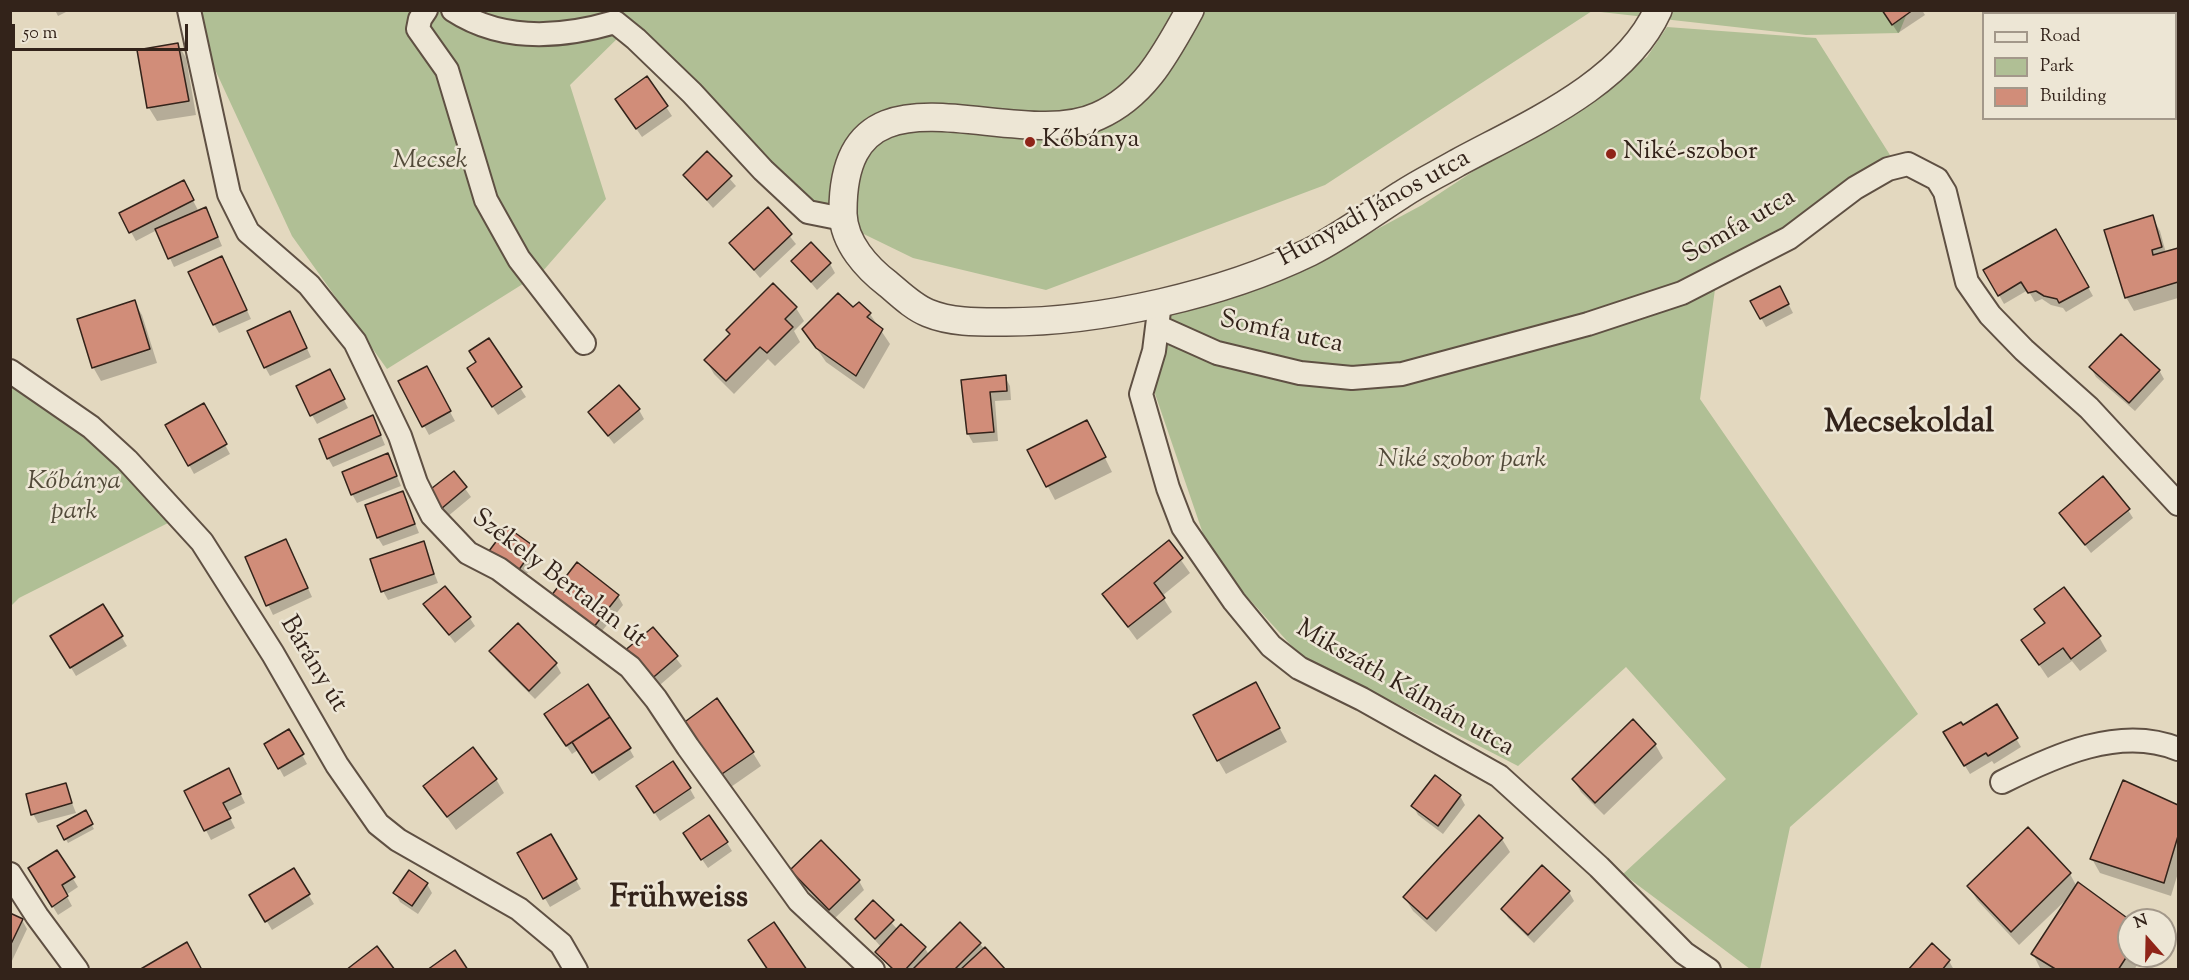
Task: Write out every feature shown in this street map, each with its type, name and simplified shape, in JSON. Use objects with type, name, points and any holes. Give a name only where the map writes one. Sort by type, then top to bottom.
[{"type":"street","name":"Székely Bertalan út","points":[[189,10],[229,194],[248,232],[309,285],[355,342],[400,436],[416,483],[432,515],[468,553],[499,569],[630,668],[656,699],[799,901],[873,969]]},
{"type":"street","points":[[426,10],[420,19],[418,29],[447,70],[486,200],[519,259],[584,343]]},
{"type":"street","points":[[453,10],[491,29],[528,34],[589,30],[615,22],[684,85],[763,170],[808,212],[843,219]]},
{"type":"street","name":"Hunyadi János utca","points":[[1190,10],[1164,58],[1142,88],[1098,116],[1074,124],[1049,127],[941,117],[910,117],[883,125],[869,135],[849,164],[844,183],[843,219],[854,248],[871,271],[929,314],[969,322],[1063,321],[1159,314],[1310,252],[1362,222],[1403,194],[1583,92],[1614,68],[1643,39],[1658,10]]},
{"type":"street","name":"Somfa utca","points":[[1159,314],[1217,353],[1300,373],[1352,378],[1401,374],[1588,324],[1682,294],[1789,238],[1855,188],[1888,169],[1908,164],[1937,179],[1945,192],[1967,282],[1990,315],[2024,350],[2089,408],[2178,504]]},
{"type":"street","name":"Mikszáth Kálmán utca","points":[[1159,314],[1141,394],[1168,488],[1183,527],[1234,601],[1271,646],[1299,668],[1362,699],[1499,776],[1591,859],[1684,953],[1710,969]]},
{"type":"street","name":"Bárány út","points":[[10,371],[91,427],[127,459],[202,542],[273,654],[337,765],[378,824],[398,840],[519,909],[561,944],[576,969]]},
{"type":"street","points":[[2002,782],[2035,766],[2104,742],[2141,741],[2178,749]]},
{"type":"street","points":[[10,874],[37,916],[77,969]]},
{"type":"green space","name":"Mecsek","points":[[188,11],[1592,11],[1325,185],[1046,290],[913,258],[800,203],[625,31],[570,85],[606,199],[542,272],[387,369],[292,236]]},
{"type":"green space","points":[[1592,11],[1908,11],[1899,33],[1806,35]]},
{"type":"green space","name":"Niké szobor park","points":[[1667,27],[1816,38],[1890,155],[1716,282],[1700,399],[1918,714],[1790,827],[1760,969],[1750,969],[1623,874],[1726,779],[1626,667],[1518,766],[1298,653],[1211,557],[1152,385],[1165,312],[1294,274],[1422,205],[1647,57]]},
{"type":"green space","name":"Kőbánya park","points":[[11,371],[180,517],[19,598],[11,606]]},
{"type":"building","points":[[1882,10],[1913,10],[1892,25]]},
{"type":"building","points":[[178,43],[189,101],[147,108],[137,50]]},
{"type":"building","points":[[2178,52],[2178,109],[2177,81]]},
{"type":"building","points":[[647,76],[668,106],[636,129],[615,99]]},
{"type":"building","points":[[707,151],[732,176],[707,200],[683,175]]},
{"type":"building","points":[[184,180],[194,200],[129,233],[119,213]]},
{"type":"building","points":[[206,207],[218,237],[168,259],[155,229]]},
{"type":"building","points":[[768,207],[792,234],[754,270],[729,243]]},
{"type":"building","points":[[2153,215],[2162,247],[2152,250],[2153,255],[2178,248],[2178,282],[2125,298],[2104,230]]},
{"type":"building","points":[[2056,229],[2089,287],[2059,303],[2057,299],[2044,296],[2036,291],[2028,293],[2021,282],[1998,296],[1983,270]]},
{"type":"building","points":[[811,242],[831,263],[811,282],[791,261]]},
{"type":"building","points":[[222,256],[247,310],[213,325],[188,272]]},
{"type":"building","points":[[773,283],[797,307],[785,319],[793,327],[767,353],[760,347],[726,381],[704,360],[730,334],[726,330]]},
{"type":"building","points":[[1780,286],[1789,304],[1760,319],[1750,301]]},
{"type":"building","points":[[838,293],[853,307],[859,302],[871,313],[867,317],[883,329],[856,376],[816,348],[802,329]]},
{"type":"building","points":[[135,300],[150,349],[92,368],[77,319]]},
{"type":"building","points":[[290,311],[307,348],[264,368],[247,331]]},
{"type":"building","points":[[2121,334],[2160,370],[2129,403],[2089,367]]},
{"type":"building","points":[[489,338],[522,387],[492,407],[467,368],[476,362],[469,351]]},
{"type":"building","points":[[427,366],[451,411],[422,427],[398,381]]},
{"type":"building","points":[[330,369],[345,399],[310,416],[296,386]]},
{"type":"building","points":[[1006,375],[1007,391],[990,392],[994,432],[967,434],[961,380]]},
{"type":"building","points":[[619,385],[640,409],[608,436],[588,412]]},
{"type":"building","points":[[204,403],[227,444],[188,466],[165,425]]},
{"type":"building","points":[[373,415],[381,435],[327,459],[319,439]]},
{"type":"building","points":[[1087,420],[1106,457],[1046,487],[1027,450]]},
{"type":"building","points":[[388,453],[397,476],[351,495],[342,472]]},
{"type":"building","points":[[454,471],[467,487],[441,509],[427,492]]},
{"type":"building","points":[[2103,476],[2130,509],[2085,545],[2059,513]]},
{"type":"building","points":[[403,491],[415,524],[377,538],[365,505]]},
{"type":"building","points":[[507,527],[535,547],[518,571],[489,551]]},
{"type":"building","points":[[286,539],[308,588],[266,606],[245,557]]},
{"type":"building","points":[[1169,540],[1183,558],[1154,583],[1165,598],[1128,627],[1102,594]]},
{"type":"building","points":[[424,541],[434,574],[381,592],[370,559]]},
{"type":"building","points":[[577,562],[619,595],[593,628],[551,596]]},
{"type":"building","points":[[445,586],[471,617],[449,635],[423,604]]},
{"type":"building","points":[[2064,587],[2101,636],[2071,659],[2063,648],[2039,665],[2021,640],[2045,623],[2034,609]]},
{"type":"building","points":[[103,604],[123,636],[70,668],[50,636]]},
{"type":"building","points":[[518,623],[557,663],[529,691],[489,651]]},
{"type":"building","points":[[653,627],[678,656],[648,682],[623,652]]},
{"type":"building","points":[[1256,682],[1280,728],[1217,761],[1193,715]]},
{"type":"building","points":[[588,684],[610,717],[566,746],[544,714]]},
{"type":"building","points":[[717,698],[754,752],[719,776],[682,724]]},
{"type":"building","points":[[1997,704],[2018,738],[1988,756],[1986,753],[1964,766],[1943,732],[1961,722],[1963,725]]},
{"type":"building","points":[[610,717],[631,748],[592,773],[572,742]]},
{"type":"building","points":[[1633,719],[1656,744],[1595,803],[1572,779]]},
{"type":"building","points":[[289,729],[304,754],[278,769],[264,744]]},
{"type":"building","points":[[473,747],[497,779],[447,817],[423,786]]},
{"type":"building","points":[[673,761],[691,788],[654,813],[636,786]]},
{"type":"building","points":[[229,768],[241,794],[223,803],[231,818],[204,831],[184,791]]},
{"type":"building","points":[[1435,775],[1461,795],[1438,826],[1411,806]]},
{"type":"building","points":[[2123,780],[2178,805],[2178,836],[2164,883],[2090,859]]},
{"type":"building","points":[[66,783],[72,803],[31,815],[26,794]]},
{"type":"building","points":[[86,810],[93,824],[64,840],[57,826]]},
{"type":"building","points":[[709,815],[728,842],[701,860],[683,833]]},
{"type":"building","points":[[1479,815],[1503,838],[1427,919],[1403,897]]},
{"type":"building","points":[[2028,827],[2071,873],[2011,932],[1967,886]]},
{"type":"building","points":[[551,834],[577,879],[543,899],[517,853]]},
{"type":"building","points":[[821,840],[860,880],[829,910],[790,870]]},
{"type":"building","points":[[57,850],[75,877],[62,885],[68,896],[52,907],[28,868]]},
{"type":"building","points":[[1542,865],[1570,891],[1528,935],[1501,909]]},
{"type":"building","points":[[294,868],[310,894],[265,922],[249,895]]},
{"type":"building","points":[[409,870],[428,883],[412,906],[393,893]]},
{"type":"building","points":[[2078,882],[2117,910],[2118,970],[2057,970],[2031,954]]},
{"type":"building","points":[[873,900],[894,920],[875,939],[855,919]]},
{"type":"building","points":[[10,913],[23,919],[10,946]]},
{"type":"building","points":[[774,922],[807,970],[768,970],[748,940]]},
{"type":"building","points":[[960,922],[981,943],[954,970],[912,970]]},
{"type":"building","points":[[901,924],[926,947],[905,970],[894,970],[875,952]]},
{"type":"building","points":[[187,942],[202,970],[139,970]]},
{"type":"building","points":[[1932,943],[1950,960],[1942,970],[1908,970]]},
{"type":"building","points":[[377,946],[395,970],[346,970]]},
{"type":"building","points":[[985,947],[1006,970],[960,970]]},
{"type":"building","points":[[455,950],[468,970],[427,970]]},
{"type":"place","name":"Kőbánya","points":[[1030,142]]},
{"type":"place","name":"Niké-szobor","points":[[1611,154]]},
{"type":"district","name":"Mecsekoldal","points":[[1909,426]]},
{"type":"district","name":"Frühweiss","points":[[679,901]]}]
